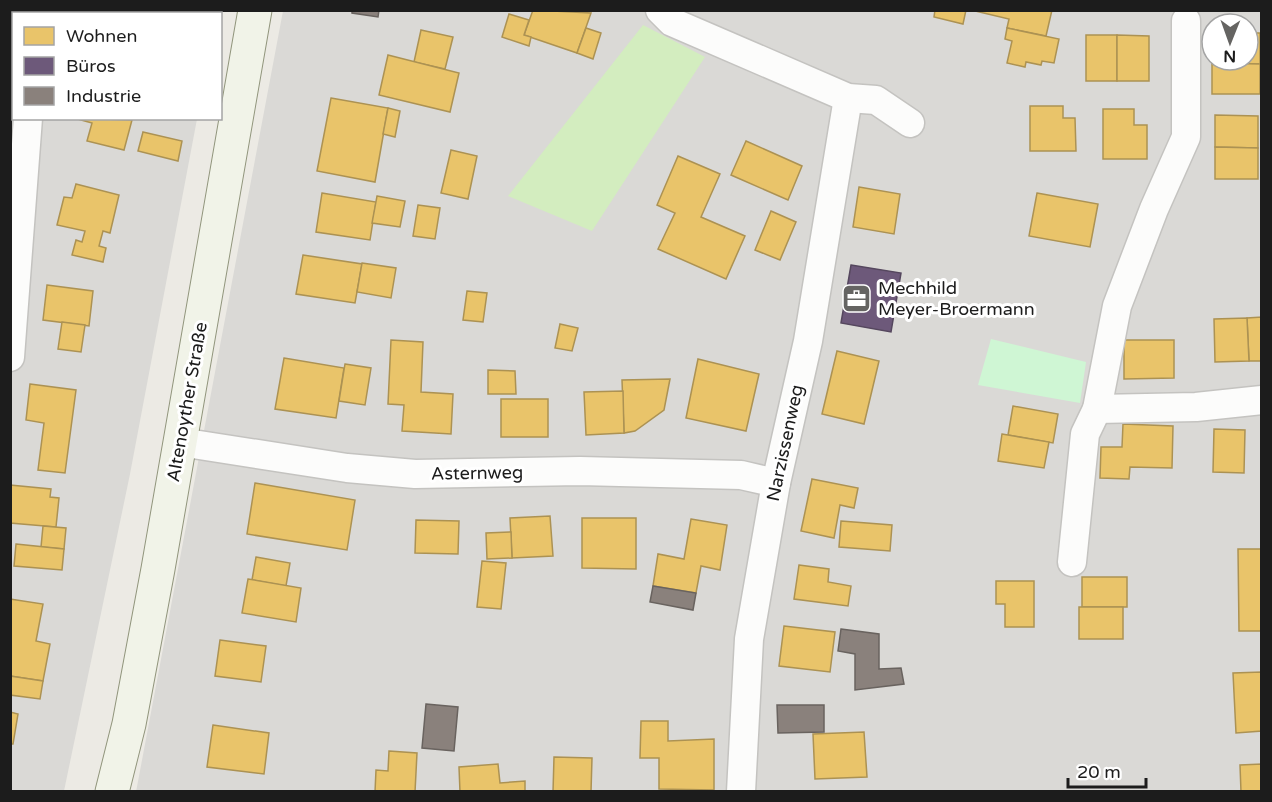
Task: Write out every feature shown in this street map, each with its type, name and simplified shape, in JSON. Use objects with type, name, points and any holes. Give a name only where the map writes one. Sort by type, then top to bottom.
[{"type":"main road","name":"Altenoyther Straße","points":[[112,792],[129,724],[255,10]]},
{"type":"street","points":[[660,10],[672,22],[848,98],[876,100],[910,123]]},
{"type":"street","points":[[1072,562],[1085,434],[1097,409],[1117,306],[1154,209],[1186,137],[1186,21]]},
{"type":"street","name":"Narzissenweg","points":[[741,792],[749,639],[776,483],[808,341],[848,98]]},
{"type":"street","points":[[10,357],[28,120]]},
{"type":"street","points":[[1097,409],[1196,407],[1262,400]]},
{"type":"street","name":"Asternweg","points":[[180,442],[346,468],[415,474],[626,472],[741,475],[776,483]]},
{"type":"shaded area","points":[[10,11],[217,11],[12,12],[12,120],[197,120],[130,474],[64,791],[11,791]]},
{"type":"shaded area","points":[[283,11],[1261,11],[1261,791],[136,792]]},
{"type":"green space","points":[[643,25],[705,57],[592,231],[508,196]]},
{"type":"green space","points":[[991,339],[1086,362],[1080,403],[978,385]]},
{"type":"building: Wohnen","points":[[140,10],[199,10],[198,12],[140,12]]},
{"type":"building: Wohnen","points":[[533,10],[591,13],[577,53],[524,35]]},
{"type":"building: Wohnen","points":[[935,10],[966,10],[963,24],[934,17]]},
{"type":"building: Wohnen","points":[[971,10],[1052,10],[1046,36],[1007,28],[1009,19]]},
{"type":"building: Wohnen","points":[[509,14],[529,20],[524,35],[531,37],[529,46],[502,37]]},
{"type":"building: Wohnen","points":[[586,28],[601,33],[593,59],[577,53]]},
{"type":"building: Wohnen","points":[[1007,28],[1059,39],[1054,63],[1042,61],[1041,65],[1026,62],[1025,67],[1007,63],[1012,41],[1005,39]]},
{"type":"building: Wohnen","points":[[421,30],[453,37],[445,69],[414,62]]},
{"type":"building: Wohnen","points":[[1086,35],[1117,35],[1117,81],[1086,81]]},
{"type":"building: Wohnen","points":[[1117,35],[1149,36],[1149,81],[1117,81]]},
{"type":"building: Wohnen","points":[[388,55],[459,73],[450,112],[379,95]]},
{"type":"building: Wohnen","points":[[1212,72],[1260,72],[1260,94],[1212,94]]},
{"type":"building: Wohnen","points":[[331,98],[388,108],[375,182],[317,171]]},
{"type":"building: Wohnen","points":[[1030,106],[1063,106],[1063,118],[1075,118],[1076,151],[1030,151]]},
{"type":"building: Wohnen","points":[[388,108],[400,111],[395,137],[383,134]]},
{"type":"building: Wohnen","points":[[1103,109],[1134,109],[1134,125],[1147,125],[1147,159],[1103,159]]},
{"type":"building: Wohnen","points":[[1215,115],[1258,116],[1258,148],[1215,147]]},
{"type":"building: Wohnen","points":[[81,120],[132,120],[124,150],[87,141],[92,123]]},
{"type":"building: Wohnen","points":[[143,132],[182,141],[178,161],[138,151]]},
{"type":"building: Wohnen","points":[[746,141],[802,166],[788,200],[731,175]]},
{"type":"building: Wohnen","points":[[1215,147],[1258,148],[1258,179],[1215,179]]},
{"type":"building: Wohnen","points":[[451,150],[477,156],[468,199],[441,193]]},
{"type":"building: Wohnen","points":[[678,156],[720,174],[701,217],[745,236],[726,279],[658,249],[675,213],[657,205]]},
{"type":"building: Wohnen","points":[[76,184],[119,195],[110,233],[103,231],[99,246],[106,248],[103,262],[72,255],[76,240],[82,242],[85,231],[57,225],[64,197],[72,198]]},
{"type":"building: Wohnen","points":[[859,187],[900,194],[894,234],[853,227]]},
{"type":"building: Wohnen","points":[[322,193],[376,202],[370,240],[316,232]]},
{"type":"building: Wohnen","points":[[1037,193],[1098,204],[1090,247],[1029,236]]},
{"type":"building: Wohnen","points":[[377,196],[405,201],[400,227],[372,223]]},
{"type":"building: Wohnen","points":[[418,205],[440,208],[435,239],[413,236]]},
{"type":"building: Wohnen","points":[[771,211],[796,222],[780,260],[755,250]]},
{"type":"building: Wohnen","points":[[303,255],[362,264],[355,303],[296,294]]},
{"type":"building: Wohnen","points":[[362,263],[396,268],[391,298],[357,292]]},
{"type":"building: Wohnen","points":[[47,285],[93,291],[89,326],[43,320]]},
{"type":"building: Wohnen","points":[[467,291],[487,293],[483,322],[463,320]]},
{"type":"building: Wohnen","points":[[1262,317],[1262,361],[1249,361],[1247,318]]},
{"type":"building: Wohnen","points":[[1247,318],[1249,361],[1215,362],[1214,319]]},
{"type":"building: Wohnen","points":[[62,322],[85,325],[81,352],[58,349]]},
{"type":"building: Wohnen","points":[[560,324],[578,328],[572,351],[555,348]]},
{"type":"building: Wohnen","points":[[391,340],[423,342],[421,392],[453,394],[451,434],[402,431],[404,405],[388,404]]},
{"type":"building: Wohnen","points":[[1124,340],[1174,340],[1174,378],[1124,379]]},
{"type":"building: Wohnen","points":[[837,351],[879,361],[864,424],[822,414]]},
{"type":"building: Wohnen","points":[[284,358],[344,368],[336,418],[275,409]]},
{"type":"building: Wohnen","points":[[698,359],[759,374],[746,431],[686,418]]},
{"type":"building: Wohnen","points":[[345,364],[371,368],[365,405],[339,401]]},
{"type":"building: Wohnen","points":[[488,370],[515,371],[516,394],[488,394]]},
{"type":"building: Wohnen","points":[[670,379],[664,410],[635,431],[624,433],[622,380]]},
{"type":"building: Wohnen","points":[[30,384],[76,390],[65,473],[38,470],[44,423],[26,420]]},
{"type":"building: Wohnen","points":[[623,391],[624,433],[586,435],[584,392]]},
{"type":"building: Wohnen","points":[[501,399],[548,399],[548,437],[501,437]]},
{"type":"building: Wohnen","points":[[1013,406],[1058,414],[1053,443],[1008,435]]},
{"type":"building: Wohnen","points":[[1123,424],[1173,426],[1172,468],[1130,467],[1129,479],[1100,478],[1101,447],[1122,447]]},
{"type":"building: Wohnen","points":[[1214,429],[1245,430],[1244,473],[1213,472]]},
{"type":"building: Wohnen","points":[[1002,434],[1049,442],[1044,468],[998,461]]},
{"type":"building: Wohnen","points":[[812,479],[858,488],[854,508],[840,505],[834,538],[801,531]]},
{"type":"building: Wohnen","points":[[255,483],[355,500],[347,550],[247,534]]},
{"type":"building: Wohnen","points":[[10,485],[51,489],[50,497],[59,498],[56,527],[10,523]]},
{"type":"building: Wohnen","points":[[550,516],[553,556],[512,558],[510,518]]},
{"type":"building: Wohnen","points":[[582,518],[636,518],[636,569],[582,568]]},
{"type":"building: Wohnen","points":[[691,519],[727,525],[720,570],[701,566],[696,593],[653,586],[658,554],[684,559]]},
{"type":"building: Wohnen","points":[[416,520],[459,521],[458,554],[415,553]]},
{"type":"building: Wohnen","points":[[841,521],[892,525],[890,551],[839,547]]},
{"type":"building: Wohnen","points":[[43,526],[66,528],[64,549],[41,547]]},
{"type":"building: Wohnen","points":[[511,532],[512,558],[487,559],[486,533]]},
{"type":"building: Wohnen","points":[[16,544],[64,549],[62,570],[14,566]]},
{"type":"building: Wohnen","points":[[1238,549],[1262,549],[1262,631],[1239,631]]},
{"type":"building: Wohnen","points":[[256,557],[290,563],[286,586],[252,580]]},
{"type":"building: Wohnen","points":[[482,561],[506,563],[501,609],[477,607]]},
{"type":"building: Wohnen","points":[[799,565],[829,569],[828,582],[851,586],[848,606],[794,599]]},
{"type":"building: Wohnen","points":[[1082,577],[1127,577],[1127,607],[1082,607]]},
{"type":"building: Wohnen","points":[[248,579],[301,588],[296,622],[242,613]]},
{"type":"building: Wohnen","points":[[996,581],[1034,581],[1034,627],[1005,627],[1005,604],[996,604]]},
{"type":"building: Wohnen","points":[[10,599],[43,604],[36,641],[50,644],[43,681],[10,676]]},
{"type":"building: Wohnen","points":[[1079,607],[1123,607],[1123,639],[1079,639]]},
{"type":"building: Wohnen","points":[[784,626],[835,632],[830,672],[779,666]]},
{"type":"building: Wohnen","points":[[220,640],[266,646],[261,682],[215,676]]},
{"type":"building: Wohnen","points":[[1262,672],[1262,731],[1236,733],[1233,673]]},
{"type":"building: Wohnen","points":[[10,676],[43,681],[40,699],[10,695]]},
{"type":"building: Wohnen","points":[[10,712],[18,714],[13,744],[10,744]]},
{"type":"building: Wohnen","points":[[641,721],[668,721],[668,741],[714,739],[714,790],[659,789],[659,758],[640,758]]},
{"type":"building: Wohnen","points":[[213,725],[269,733],[264,774],[207,767]]},
{"type":"building: Wohnen","points":[[864,732],[867,777],[815,779],[813,734]]},
{"type":"building: Wohnen","points":[[389,751],[417,753],[415,792],[375,792],[376,770],[388,771]]},
{"type":"building: Wohnen","points":[[554,757],[592,758],[591,792],[553,792]]},
{"type":"building: Wohnen","points":[[498,764],[500,783],[525,781],[525,792],[460,792],[459,767]]},
{"type":"building: Wohnen","points":[[1262,764],[1262,792],[1241,792],[1240,765]]},
{"type":"building: Büros","points":[[851,265],[901,273],[891,332],[841,323]]},
{"type":"building: Industrie","points":[[352,10],[379,10],[378,17],[352,13]]},
{"type":"building: Industrie","points":[[653,586],[696,593],[693,610],[650,602]]},
{"type":"building: Industrie","points":[[841,629],[879,634],[879,669],[901,668],[904,684],[855,690],[855,654],[838,651]]},
{"type":"building: Industrie","points":[[426,704],[458,707],[454,751],[422,748]]},
{"type":"building: Industrie","points":[[777,705],[824,705],[824,732],[778,733]]},
{"type":"place","name":"Mechhild Meyer-Broermann","points":[[857,298]]}]
